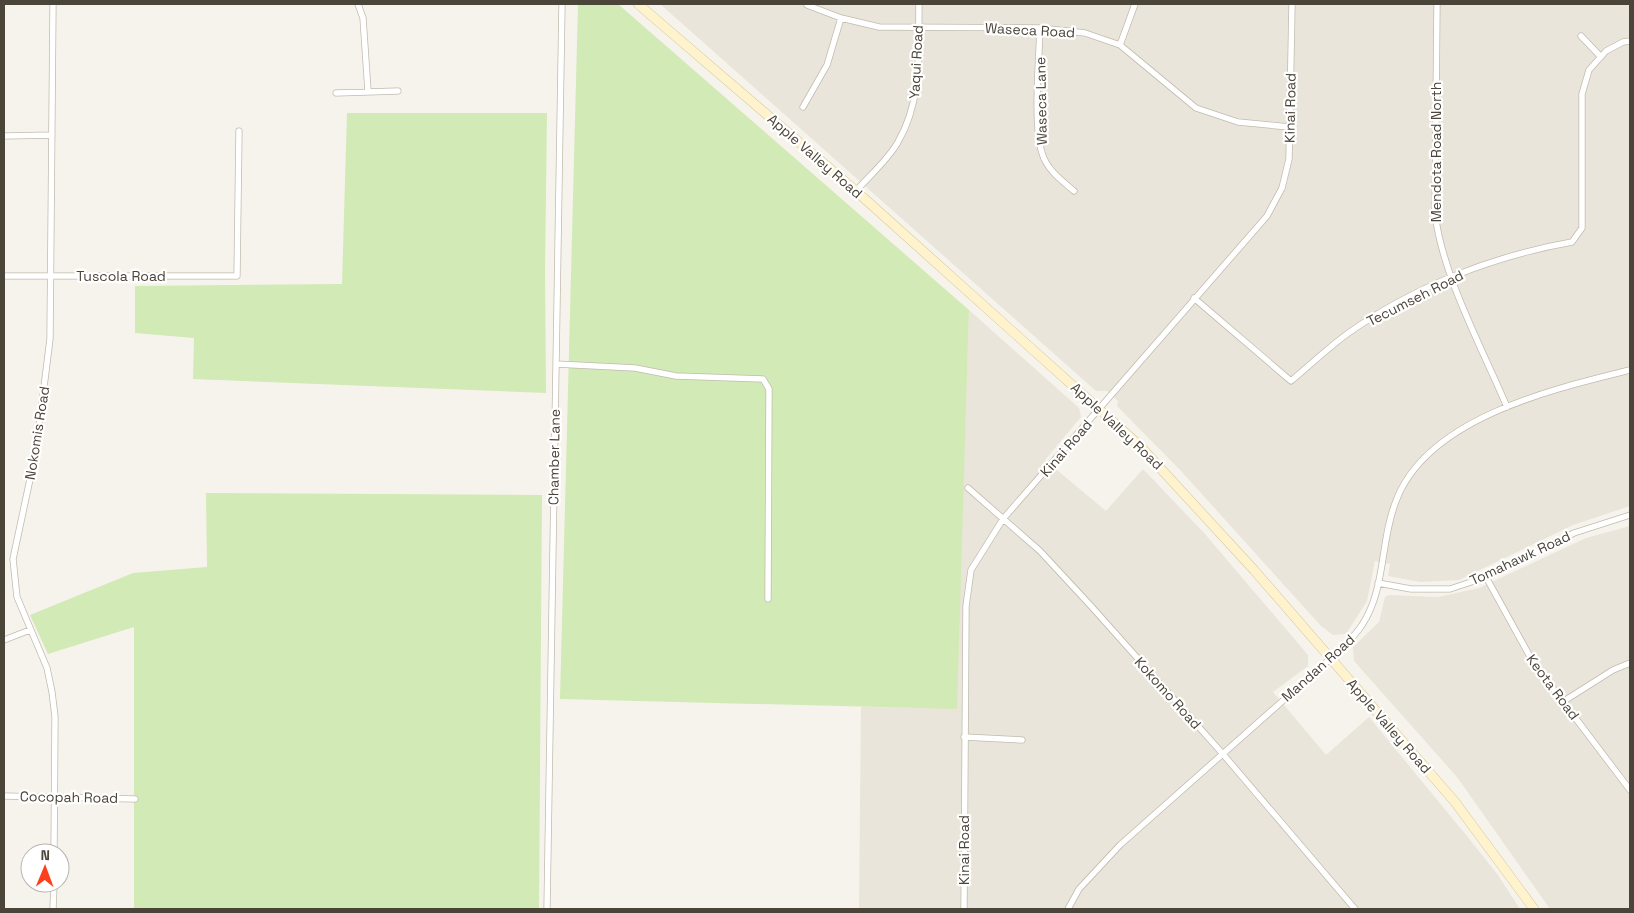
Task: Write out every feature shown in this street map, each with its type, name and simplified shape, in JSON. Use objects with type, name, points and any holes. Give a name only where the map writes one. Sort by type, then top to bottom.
[{"type":"main road","name":"Apple Valley Road","points":[[638,4],[856,191],[1101,409],[1175,482],[1331,658],[1455,802],[1534,909]]},
{"type":"street","name":"Nokomis Road","points":[[53,4],[49,276],[50,339],[36,451],[13,559],[17,597],[47,668],[52,692],[54,843]]},
{"type":"street","points":[[358,4],[363,18],[368,91]]},
{"type":"street","name":"Chamber Lane","points":[[547,909],[562,4]]},
{"type":"street","name":"Yaqui Road","points":[[856,191],[898,144],[913,111],[918,73],[919,4]]},
{"type":"street","points":[[1120,45],[1135,4]]},
{"type":"street","name":"Kinai Road","points":[[964,909],[966,606],[971,570],[1003,519],[1101,409],[1194,298],[1267,216],[1282,188],[1289,159],[1292,4]]},
{"type":"street","name":"Mendota Road North","points":[[1436,4],[1435,213],[1438,236],[1451,277],[1508,407]]},
{"type":"street","name":"Waseca Road","points":[[807,5],[841,18],[879,27],[1040,28],[1085,33],[1120,45],[1196,108],[1238,122],[1289,127]]},
{"type":"street","points":[[803,107],[827,65],[841,18]]},
{"type":"street","name":"Waseca Lane","points":[[1040,28],[1038,129],[1042,154],[1053,174],[1074,191]]},
{"type":"street","points":[[1580,36],[1601,57]]},
{"type":"street","name":"Tecumseh Road","points":[[1194,298],[1291,380],[1348,334],[1400,303],[1451,277],[1531,249],[1572,242],[1582,228],[1582,94],[1589,70],[1606,51],[1630,41]]},
{"type":"street","points":[[336,93],[398,91]]},
{"type":"street","name":"Tuscola Road","points":[[4,276],[237,276],[238,131]]},
{"type":"street","points":[[4,136],[52,136]]},
{"type":"street","points":[[556,364],[635,368],[676,376],[763,379],[769,389],[768,599]]},
{"type":"street","name":"Mandan Road","points":[[1068,909],[1079,889],[1098,867],[1222,753],[1331,658],[1362,626],[1370,610],[1378,583],[1396,500],[1414,469],[1437,446],[1508,407],[1569,386],[1630,370]]},
{"type":"street","name":"Kokomo Road","points":[[968,488],[1040,550],[1222,753],[1356,909]]},
{"type":"street","name":"Tomahawk Road","points":[[1378,583],[1411,589],[1450,589],[1486,577],[1574,533],[1630,515]]},
{"type":"street","name":"Keota Road","points":[[1486,577],[1533,662],[1630,790]]},
{"type":"street","points":[[4,640],[30,630]]},
{"type":"street","points":[[1564,701],[1613,670],[1630,663]]},
{"type":"street","points":[[964,737],[1022,740]]},
{"type":"street","name":"Cocopah Road","points":[[4,796],[135,798]]},
{"type":"street","points":[[53,909],[54,893]]},
{"type":"shaded area","points":[[660,4],[1630,4],[1630,506],[1573,525],[1459,580],[1420,582],[1388,576],[1390,564],[1375,561],[1367,601],[1346,634],[1333,635],[1321,626],[1182,472],[1117,406],[1118,401],[1107,391],[1096,391]]},
{"type":"shaded area","points":[[969,310],[1079,408],[1081,417],[1045,460],[1106,511],[1143,469],[1205,534],[1308,655],[1308,666],[1273,692],[1326,755],[1369,717],[1498,875],[1520,909],[859,908],[861,707],[956,708]]},
{"type":"shaded area","points":[[1630,526],[1630,909],[1550,909],[1457,777],[1354,661],[1353,647],[1379,622],[1385,597],[1389,595],[1438,597],[1479,588],[1586,538]]},
{"type":"green space","points":[[578,4],[618,4],[969,310],[957,709],[560,699]]},
{"type":"green space","points":[[347,113],[547,113],[546,393],[193,379],[194,338],[135,333],[135,286],[342,284]]},
{"type":"green space","points":[[206,493],[542,495],[539,909],[134,909],[134,627],[48,654],[30,615],[133,573],[207,567]]}]
